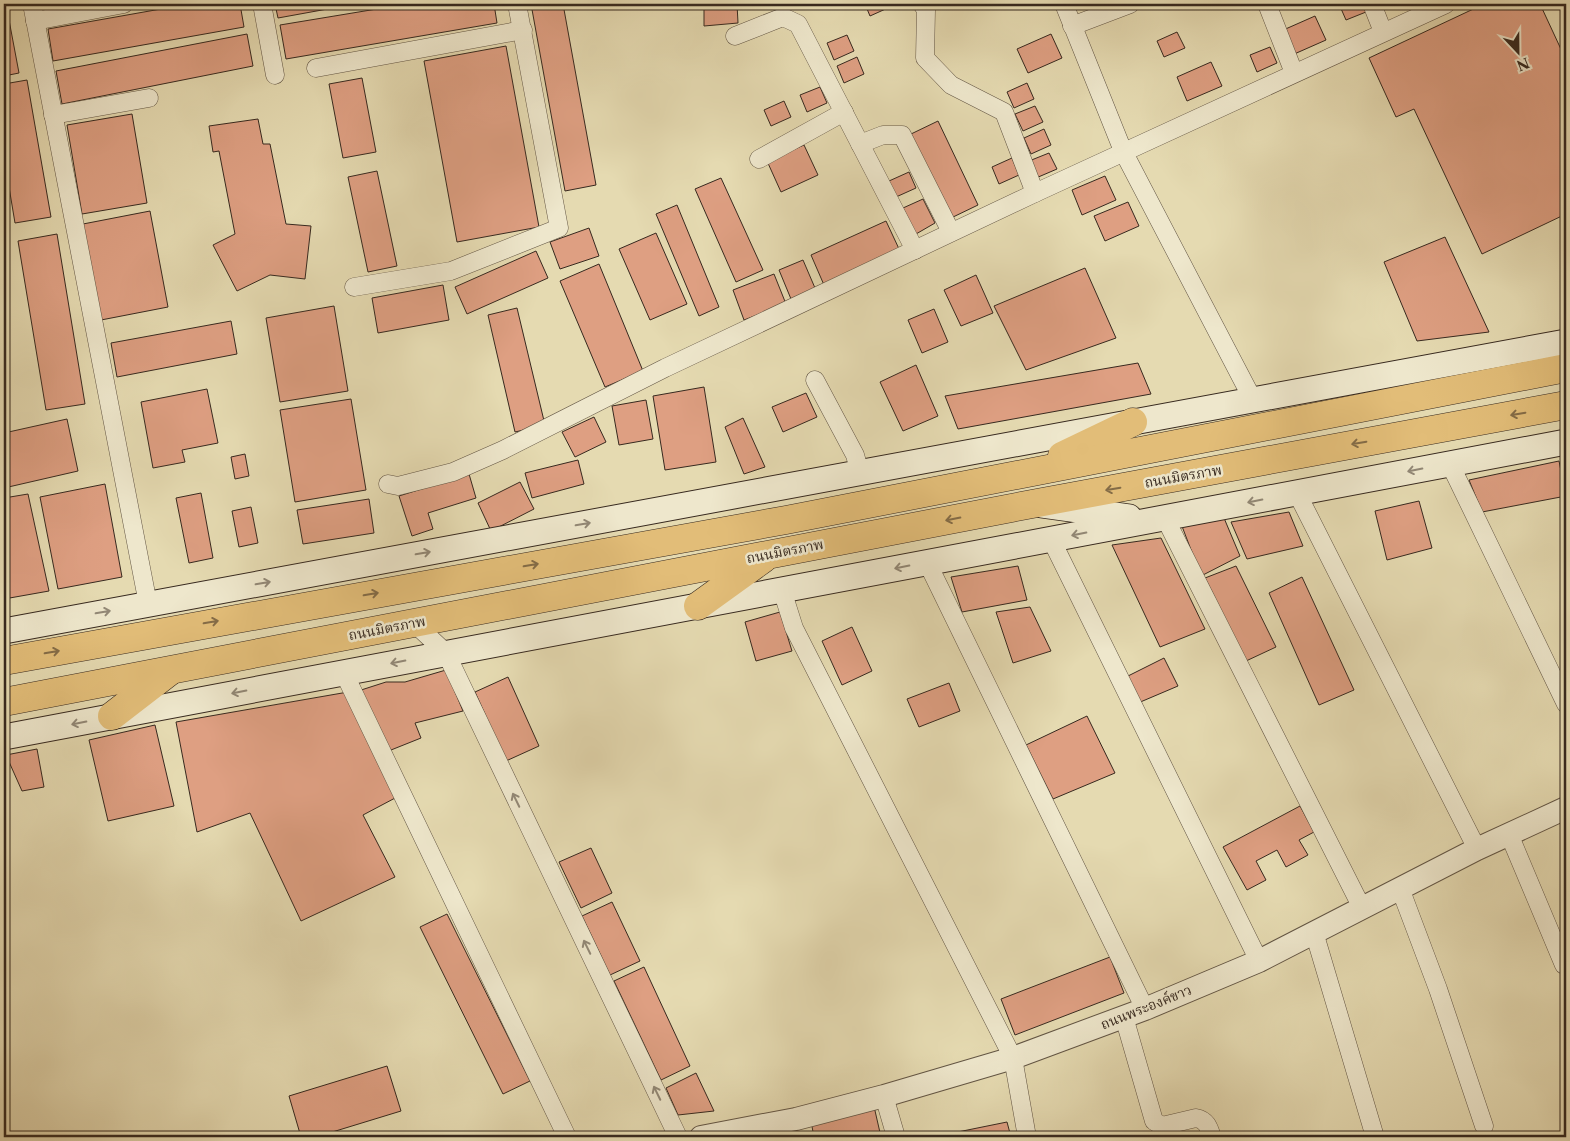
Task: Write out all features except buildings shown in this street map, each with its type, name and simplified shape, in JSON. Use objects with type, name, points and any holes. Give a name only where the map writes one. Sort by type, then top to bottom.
[{"type":"main road","points":[[4,631],[1566,342]]},
{"type":"main road","points":[[4,661],[306,605],[775,522],[1566,368]]},
{"type":"main road","name":"ถนนมิตรภาพ","points":[[4,702],[1032,504],[1566,405]]},
{"type":"main road","points":[[1027,473],[1133,422]]},
{"type":"main road","points":[[4,737],[1566,442]]},
{"type":"main road","points":[[1032,504],[1158,519]]},
{"type":"main road","points":[[682,506],[775,522]]},
{"type":"main road","points":[[698,606],[781,552],[775,522]]},
{"type":"main road","points":[[406,588],[412,622]]},
{"type":"main road","points":[[306,605],[312,642]]},
{"type":"main road","points":[[112,716],[172,669]]},
{"type":"street","points":[[124,4],[34,12],[148,604]]},
{"type":"street","points":[[262,4],[275,75]]},
{"type":"street","points":[[354,287],[451,271],[559,228],[517,4]]},
{"type":"street","points":[[922,4],[926,10],[926,58],[952,85],[1004,112],[1035,193]]},
{"type":"street","points":[[1064,4],[1123,151],[1253,400]]},
{"type":"street","points":[[1072,26],[1130,4]]},
{"type":"street","points":[[1267,4],[1294,73]]},
{"type":"street","points":[[1372,4],[1384,32]]},
{"type":"street","points":[[388,484],[398,486],[453,472],[503,450],[665,368],[951,232],[1123,151],[1446,4]]},
{"type":"street","points":[[735,36],[783,17],[798,24],[915,250]]},
{"type":"street","points":[[316,68],[523,30]]},
{"type":"street","points":[[53,115],[150,98]]},
{"type":"street","points":[[759,158],[844,112]]},
{"type":"street","points":[[860,144],[883,135],[902,134],[951,232]]},
{"type":"street","points":[[815,380],[855,455],[860,473]]},
{"type":"street","points":[[1450,464],[1566,704]]},
{"type":"street","points":[[1297,493],[1477,849]]},
{"type":"street","points":[[1158,519],[1362,908]]},
{"type":"street","points":[[1051,539],[1259,961]]},
{"type":"street","points":[[927,562],[1145,1009]]},
{"type":"street","points":[[782,590],[794,628],[1013,1058],[1027,1137]]},
{"type":"street","points":[[412,622],[446,653],[678,1137]]},
{"type":"street","points":[[344,672],[567,1137]]},
{"type":"street","name":"ถนนพระองค์ขาว","points":[[700,1137],[796,1119],[884,1096],[1013,1058],[1124,1017],[1259,961],[1477,849],[1566,808]]},
{"type":"street","points":[[1509,834],[1565,967]]},
{"type":"street","points":[[1400,888],[1438,989],[1484,1126]]},
{"type":"street","points":[[1314,932],[1375,1137]]},
{"type":"street","points":[[1124,1017],[1154,1121],[1162,1126],[1196,1118],[1202,1119],[1207,1124],[1212,1137]]},
{"type":"street","points":[[884,1096],[896,1137]]}]
